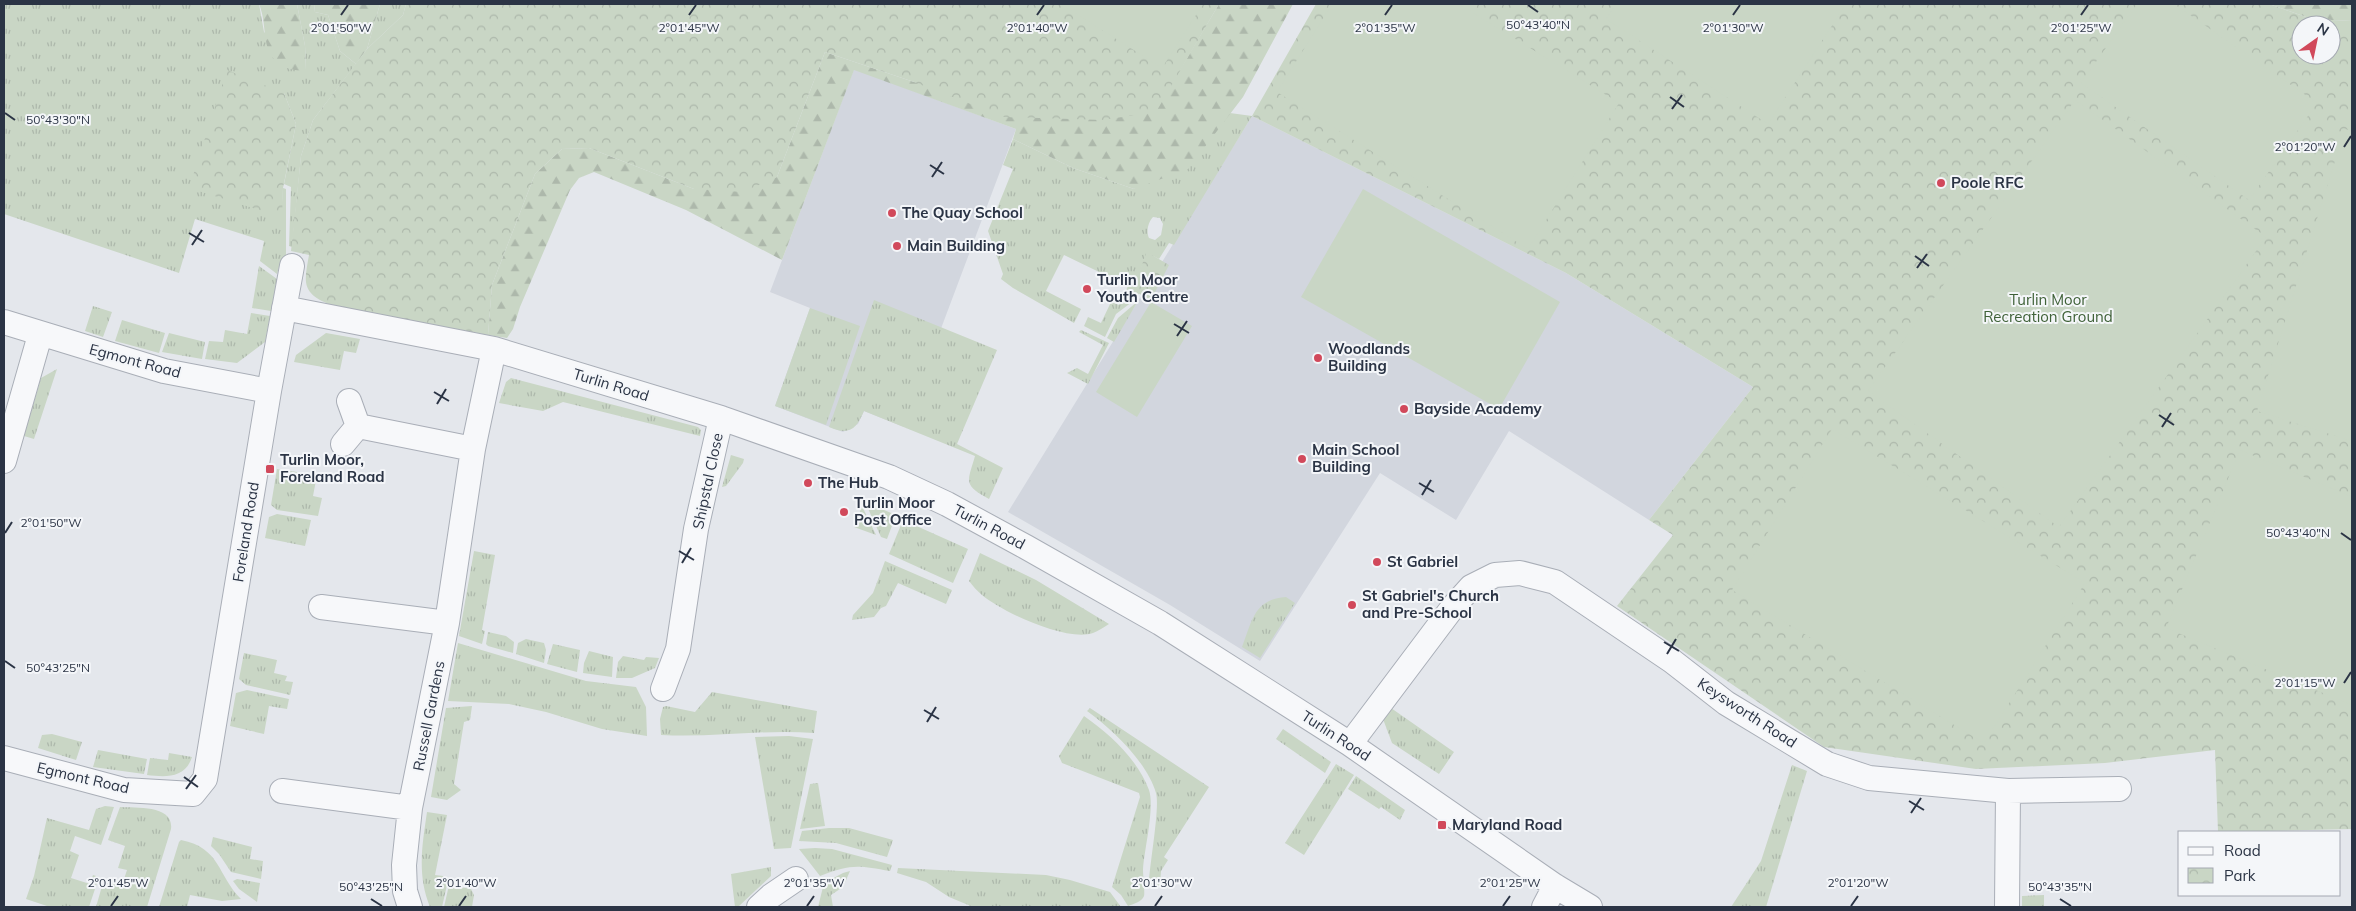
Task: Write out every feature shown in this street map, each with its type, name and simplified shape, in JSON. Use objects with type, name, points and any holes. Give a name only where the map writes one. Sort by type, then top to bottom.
[{"type":"street","name":"Foreland Road","points":[[193,794],[205,779],[269,391],[292,266]]},
{"type":"street","name":"Turlin Road","points":[[284,308],[494,349],[721,418],[889,477],[947,504],[1160,623],[1350,744],[1555,886],[1590,907]]},
{"type":"street","name":"Egmont Road","points":[[4,322],[40,335],[164,371],[269,391]]},
{"type":"street","points":[[4,461],[40,335]]},
{"type":"street","name":"Russell Gardens","points":[[410,907],[405,891],[404,865],[410,808],[447,623],[473,449],[494,349]]},
{"type":"street","points":[[349,401],[358,426]]},
{"type":"street","name":"Shipstal Close","points":[[663,689],[678,649],[696,529],[721,418]]},
{"type":"street","points":[[358,426],[473,449]]},
{"type":"street","points":[[343,444],[358,426]]},
{"type":"street","name":"Keysworth Road","points":[[1350,744],[1452,607],[1471,587],[1495,575],[1520,573],[1555,582],[1672,662],[1726,702],[1827,764],[1868,778],[2008,791],[2119,789]]},
{"type":"street","points":[[321,607],[447,623]]},
{"type":"street","name":"Egmont Road","points":[[4,758],[124,790],[193,794]]},
{"type":"street","points":[[282,791],[410,808]]},
{"type":"street","points":[[2007,907],[2008,791]]},
{"type":"street","points":[[759,907],[770,896],[796,879]]},
{"type":"street","points":[[1544,907],[1555,886]]},
{"type":"shaded area","name":"The Quay School","points":[[854,69],[1016,129],[904,427],[864,411],[858,424],[843,432],[775,406],[810,308],[770,292]]},
{"type":"shaded area","name":"Bayside Academy","points":[[1252,116],[1566,273],[1753,387],[1649,520],[1509,431],[1456,520],[1380,473],[1260,661],[1170,605],[1008,512]]},
{"type":"green space","points":[[4,4],[259,4],[264,32],[306,70],[305,46],[297,4],[314,4],[315,12],[328,15],[340,51],[356,64],[313,120],[301,156],[292,247],[289,246],[291,187],[284,184],[296,124],[284,93],[281,217],[283,188],[286,189],[286,255],[284,265],[279,267],[277,274],[260,261],[264,241],[195,219],[179,273],[4,214]]},
{"type":"green space","points":[[259,4],[297,4],[305,46],[306,70],[287,68],[272,57],[268,49]]},
{"type":"green space","points":[[314,4],[380,4],[367,49],[356,64],[340,51],[328,15],[315,12]]},
{"type":"green space","points":[[380,4],[406,4],[403,15],[367,49]]},
{"type":"green space","points":[[406,4],[1219,4],[1156,112],[1102,120],[1004,117],[914,82],[825,52],[777,177],[743,192],[694,189],[589,148],[562,149],[535,174],[492,285],[488,335],[331,305],[321,301],[314,296],[307,286],[306,273],[309,255],[291,251],[301,156],[313,120],[367,49],[403,15]]},
{"type":"green space","points":[[1061,4],[1203,4],[1162,68]]},
{"type":"green space","points":[[1219,4],[1293,4],[1243,97],[1188,169],[1134,189],[1073,168],[1013,139],[1016,129],[854,70],[782,260],[686,210],[594,172],[579,178],[570,190],[520,307],[513,329],[507,338],[488,335],[492,285],[535,174],[562,149],[589,148],[694,189],[777,177],[825,52],[914,82],[1155,112]]},
{"type":"green space","name":"Turlin Moor Recreation Ground","points":[[1316,4],[2269,4],[2301,15],[2291,15],[2291,65],[2341,65],[2341,20],[2352,21],[2352,829],[2218,831],[2215,750],[2105,763],[1976,769],[1824,747],[1617,606],[1673,535],[1649,520],[1753,387],[1566,273],[1252,116]]},
{"type":"green space","points":[[1332,4],[1459,4],[1619,103],[1528,249],[1277,92]]},
{"type":"green space","points":[[1616,4],[1846,4],[1768,124],[1606,19]]},
{"type":"green space","points":[[2137,4],[2174,4],[2317,103],[2249,200],[2081,83]]},
{"type":"green space","points":[[2269,4],[2352,4],[2352,21],[2341,20],[2341,15],[2301,15]]},
{"type":"green space","points":[[227,70],[284,93],[296,124],[283,188],[282,217],[189,188]]},
{"type":"green space","points":[[2075,100],[2266,237],[2059,527],[1868,391]]},
{"type":"green space","points":[[1230,113],[1252,116],[1174,245],[1169,243],[1159,259],[1147,253],[1133,290],[1139,293],[1136,299],[1116,314],[1105,337],[1084,326],[1088,317],[1101,323],[1111,302],[1119,305],[1128,286],[1064,255],[1046,291],[1081,309],[1074,323],[1013,288],[1001,279],[1003,274],[988,231],[1013,169],[1003,165],[1013,139],[1073,168],[1134,189]],"holes":[[[1153,217],[1160,218],[1163,224],[1161,235],[1155,240],[1149,238],[1150,222]]]},
{"type":"green space","points":[[2345,129],[2352,131],[2352,441],[2257,411]]},
{"type":"green space","points":[[1363,189],[1560,302],[1499,409],[1301,297]]},
{"type":"green space","points":[[1147,252],[1169,265],[1154,294],[1149,299],[1132,290]]},
{"type":"green space","points":[[259,266],[277,279],[271,311],[252,308]]},
{"type":"green space","points":[[874,300],[997,350],[957,444],[1003,468],[989,499],[974,490],[969,482],[975,456],[864,411],[855,426],[847,431],[829,427]]},
{"type":"green space","points":[[1138,301],[1114,342],[1107,338],[1118,318]]},
{"type":"green space","points":[[1151,302],[1192,326],[1137,417],[1096,392]]},
{"type":"green space","points":[[93,306],[112,312],[103,337],[85,331]]},
{"type":"green space","points":[[810,308],[860,326],[826,425],[775,406]]},
{"type":"green space","points":[[251,313],[270,316],[265,342],[237,363],[205,359],[209,341],[223,342],[225,330],[247,334]]},
{"type":"green space","points":[[122,320],[165,333],[159,353],[115,341]]},
{"type":"green space","points":[[1081,330],[1109,343],[1088,384],[1067,373],[1077,368],[1088,374],[1103,345],[1079,332]]},
{"type":"green space","points":[[169,333],[205,342],[202,359],[162,352]]},
{"type":"green space","points":[[326,333],[360,339],[356,353],[344,351],[340,370],[294,362],[296,355]]},
{"type":"green space","points":[[57,369],[34,439],[24,436],[41,378]]},
{"type":"green space","points":[[511,378],[698,427],[701,430],[700,436],[563,402],[543,411],[499,403],[506,382]]},
{"type":"green space","points":[[1832,429],[2085,583],[1984,743],[1732,590]]},
{"type":"green space","points":[[2240,450],[2352,497],[2352,705],[2166,628]]},
{"type":"green space","points":[[731,455],[744,459],[743,463],[726,486],[722,487]]},
{"type":"green space","points":[[277,469],[317,475],[313,496],[322,498],[318,516],[277,510],[271,505]]},
{"type":"green space","points":[[865,502],[896,515],[887,539],[881,537]]},
{"type":"green space","points":[[862,506],[876,535],[854,527]]},
{"type":"green space","points":[[277,514],[311,520],[305,546],[265,538],[269,517]]},
{"type":"green space","points":[[903,520],[968,549],[953,583],[889,554]]},
{"type":"green space","points":[[474,551],[495,555],[482,630],[485,631],[482,644],[459,636]]},
{"type":"green space","points":[[980,553],[1036,580],[1109,624],[1093,633],[1082,635],[1068,633],[1035,624],[991,602],[969,581]]},
{"type":"green space","points":[[885,561],[952,590],[946,604],[898,583],[886,606],[881,608],[874,617],[852,620],[853,615],[873,593]]},
{"type":"green space","points":[[1286,597],[1295,603],[1260,658],[1242,647],[1252,620],[1261,607],[1267,602]]},
{"type":"green space","points":[[488,632],[506,636],[514,642],[513,653],[488,646],[486,644]]},
{"type":"green space","points":[[526,639],[544,643],[546,650],[544,663],[516,654],[518,643]]},
{"type":"green space","points":[[458,643],[586,681],[636,687],[646,707],[647,736],[602,729],[546,712],[509,704],[448,701]]},
{"type":"green space","points":[[553,644],[580,650],[577,672],[547,664]]},
{"type":"green space","points":[[589,651],[613,657],[612,677],[583,673],[584,663]]},
{"type":"green space","points":[[244,653],[277,660],[274,673],[287,676],[285,681],[293,682],[290,695],[246,685],[239,679]]},
{"type":"green space","points":[[623,656],[644,660],[646,657],[659,658],[655,668],[632,678],[616,678],[618,662]]},
{"type":"green space","points":[[247,690],[289,699],[287,709],[269,706],[264,734],[230,726],[236,693]]},
{"type":"green space","points":[[712,692],[817,711],[814,733],[775,732],[661,735],[660,719],[663,707],[695,712]]},
{"type":"green space","points":[[472,706],[470,720],[464,722],[454,784],[461,790],[447,800],[431,797],[446,708]]},
{"type":"green space","points":[[1090,708],[1209,787],[1164,857],[1168,860],[1161,871],[1160,886],[1151,885],[1149,881],[1157,810],[1156,793],[1137,758],[1107,727],[1087,711]]},
{"type":"green space","points":[[1391,708],[1454,752],[1439,774],[1392,743],[1383,719]]},
{"type":"green space","points":[[1084,716],[1122,748],[1138,768],[1151,798],[1143,870],[1144,896],[1139,901],[1128,906],[1121,895],[1112,887],[1140,797],[1139,793],[1062,763],[1059,756]]},
{"type":"green space","points":[[1283,729],[1331,762],[1325,773],[1276,739]]},
{"type":"green space","points":[[52,734],[82,742],[76,760],[38,748],[42,735]]},
{"type":"green space","points":[[789,736],[813,739],[791,848],[774,849],[755,737]]},
{"type":"green space","points":[[98,750],[147,759],[144,774],[93,767]]},
{"type":"green space","points":[[169,753],[192,757],[185,769],[174,775],[147,775],[150,758],[168,760]]},
{"type":"green space","points":[[1336,764],[1354,775],[1304,855],[1285,843]]},
{"type":"green space","points":[[1792,765],[1807,771],[1766,907],[1731,907],[1761,861]]},
{"type":"green space","points":[[1356,776],[1405,810],[1400,820],[1348,789]]},
{"type":"green space","points":[[818,783],[825,826],[800,829],[810,784]]},
{"type":"green space","points":[[105,806],[114,807],[101,845],[75,836],[70,851],[79,855],[71,878],[90,884],[93,875],[99,877],[89,907],[50,907],[26,899],[34,876],[47,818],[89,830],[96,809]]},
{"type":"green space","points":[[120,807],[153,809],[167,816],[170,821],[171,829],[147,907],[96,907],[104,879],[122,885],[127,870],[118,868],[125,846],[108,840]]},
{"type":"green space","points":[[427,812],[447,815],[435,875],[443,876],[447,885],[442,907],[430,907],[423,883],[422,849]]},
{"type":"green space","points":[[849,828],[893,840],[887,857],[836,843],[799,841],[802,831]]},
{"type":"green space","points":[[213,837],[252,847],[250,859],[263,861],[261,879],[231,872],[211,846]]},
{"type":"green space","points":[[181,840],[204,849],[217,864],[233,890],[241,899],[222,901],[190,895],[187,907],[159,907]]},
{"type":"green space","points":[[799,849],[832,849],[892,865],[890,871],[854,867],[839,869],[820,876]]},
{"type":"green space","points":[[771,867],[771,876],[738,907],[735,907],[731,874]]},
{"type":"green space","points":[[898,868],[1046,875],[1110,892],[1121,907],[973,907],[949,897],[926,882],[897,873]]},
{"type":"green space","points":[[850,871],[843,887],[831,895],[833,907],[818,907],[824,883]]},
{"type":"green space","points":[[237,879],[260,883],[257,902],[239,889],[233,881]]},
{"type":"green space","points":[[449,885],[471,889],[474,895],[472,907],[444,907]]},
{"type":"green space","points":[[2044,895],[2044,907],[2022,907],[2022,896]]},
{"type":"place","name":"Poole RFC","points":[[1941,183]]},
{"type":"place","name":"The Quay School","points":[[892,213]]},
{"type":"place","name":"Main Building","points":[[897,246]]},
{"type":"place","name":"Turlin Moor Youth Centre","points":[[1087,289]]},
{"type":"place","name":"Woodlands Building","points":[[1318,358]]},
{"type":"place","name":"Bayside Academy","points":[[1404,409]]},
{"type":"place","name":"Main School Building","points":[[1302,459]]},
{"type":"place","name":"Turlin Moor, Foreland Road","points":[[270,469]]},
{"type":"place","name":"The Hub","points":[[808,483]]},
{"type":"place","name":"Turlin Moor Post Office","points":[[844,512]]},
{"type":"place","name":"St Gabriel","points":[[1377,562]]},
{"type":"place","name":"St Gabriel's Church and Pre-School","points":[[1352,605]]},
{"type":"place","name":"Maryland Road","points":[[1442,825]]}]
